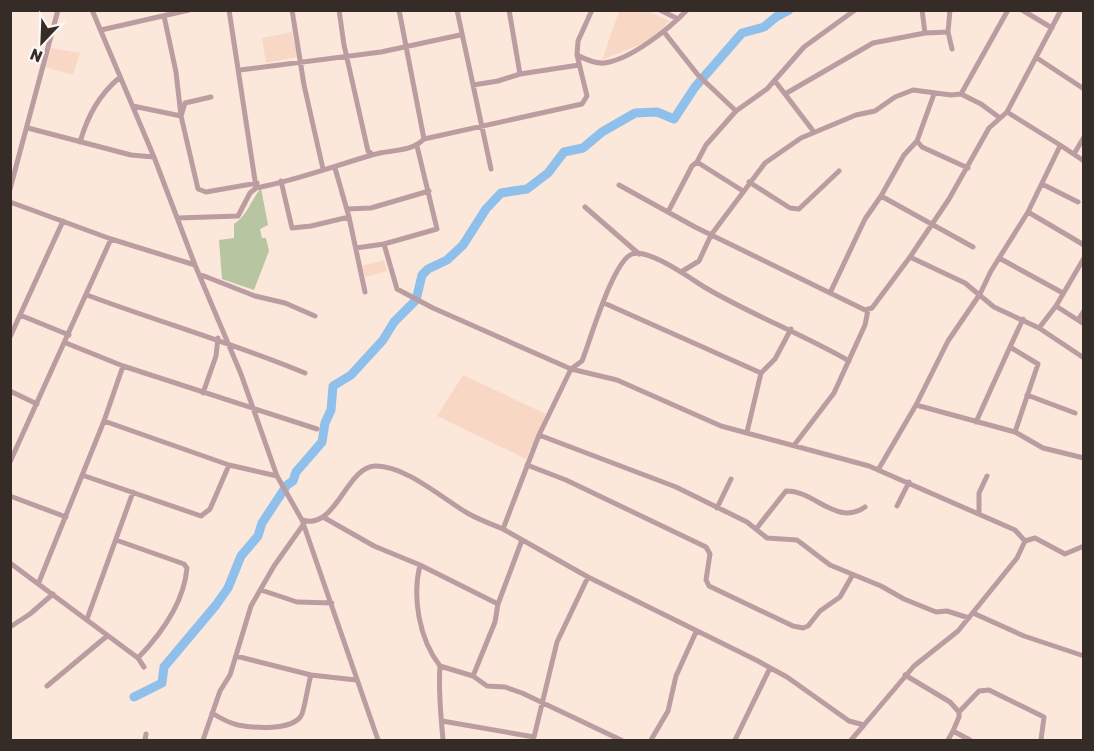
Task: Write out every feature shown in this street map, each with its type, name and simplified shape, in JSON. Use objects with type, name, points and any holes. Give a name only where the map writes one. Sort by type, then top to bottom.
[{"type":"street","points":[[10,189],[58,10]]},
{"type":"street","points":[[92,10],[228,342],[276,476],[302,522],[378,741]]},
{"type":"street","points":[[101,30],[189,10]]},
{"type":"street","points":[[229,10],[256,186]]},
{"type":"street","points":[[292,10],[323,169]]},
{"type":"street","points":[[339,10],[368,151],[372,154]]},
{"type":"street","points":[[399,10],[424,139]]},
{"type":"street","points":[[509,10],[520,74]]},
{"type":"street","points":[[168,14],[180,116],[198,189],[206,192],[281,181],[323,169],[335,168],[372,154],[417,146],[424,139],[582,104],[587,96],[577,55],[578,42],[592,10]]},
{"type":"street","points":[[660,10],[678,19]]},
{"type":"street","points":[[577,55],[604,63],[627,54],[664,32],[687,10]]},
{"type":"street","points":[[668,212],[692,166],[698,162],[706,145],[736,111],[775,81],[804,47],[855,10]]},
{"type":"street","points":[[922,10],[925,33]]},
{"type":"street","points":[[950,10],[948,32],[952,49]]},
{"type":"street","points":[[961,94],[1008,10]]},
{"type":"street","points":[[1022,10],[1052,28]]},
{"type":"street","points":[[795,444],[822,412],[849,361],[865,324],[868,310],[910,257],[968,168],[989,128],[1007,112],[1061,10]]},
{"type":"street","points":[[458,11],[460,35],[491,169]]},
{"type":"street","points":[[664,32],[698,75],[736,111]]},
{"type":"street","points":[[785,94],[873,43],[925,33],[948,32]]},
{"type":"street","points":[[240,70],[348,57],[460,35]]},
{"type":"street","points":[[1037,58],[1083,89]]},
{"type":"street","points":[[473,85],[498,81],[520,74],[579,65]]},
{"type":"street","points":[[81,142],[85,126],[99,98],[120,76]]},
{"type":"street","points":[[775,81],[814,132]]},
{"type":"street","points":[[681,272],[699,261],[711,235],[749,182],[774,154],[814,132],[856,115],[875,111],[906,91],[961,94],[981,104],[1000,118]]},
{"type":"street","points":[[830,293],[865,219],[904,155],[917,141],[934,94]]},
{"type":"street","points":[[180,116],[185,103],[211,98]]},
{"type":"street","points":[[133,106],[180,116]]},
{"type":"street","points":[[1007,112],[1083,162]]},
{"type":"street","points":[[28,128],[131,155],[154,157]]},
{"type":"street","points":[[1074,154],[1083,137]]},
{"type":"street","points":[[917,141],[922,147],[968,168]]},
{"type":"street","points":[[878,470],[916,405],[948,341],[980,294],[1028,212],[1060,145]]},
{"type":"street","points":[[356,248],[384,244],[437,229],[417,146]]},
{"type":"street","points":[[698,162],[743,191]]},
{"type":"street","points":[[335,168],[349,217],[365,291]]},
{"type":"street","points":[[749,182],[790,208],[799,209],[838,171]]},
{"type":"street","points":[[281,181],[292,228],[349,217]]},
{"type":"street","points":[[1042,184],[1078,202]]},
{"type":"street","points":[[619,185],[711,235],[868,310]]},
{"type":"street","points":[[177,218],[238,216],[249,193],[256,186]]},
{"type":"street","points":[[347,209],[370,208],[429,190]]},
{"type":"street","points":[[881,196],[973,247]]},
{"type":"street","points":[[10,202],[111,239],[195,265]]},
{"type":"street","points":[[585,207],[639,254],[681,272],[731,301],[791,329],[849,361]]},
{"type":"street","points":[[1028,212],[1083,245]]},
{"type":"street","points":[[11,334],[63,220]]},
{"type":"street","points":[[10,462],[66,343],[111,239]]},
{"type":"street","points":[[384,244],[397,289],[445,313],[571,369],[616,380],[711,422],[795,444],[909,482],[1015,530],[1025,541]]},
{"type":"street","points":[[503,529],[539,435],[571,369],[582,361],[621,263],[630,254],[639,254]]},
{"type":"street","points":[[910,257],[955,278],[980,294],[994,307],[1039,328],[1083,358]]},
{"type":"street","points":[[999,258],[1063,293]]},
{"type":"street","points":[[1039,328],[1056,306],[1083,258]]},
{"type":"street","points":[[200,274],[255,296],[285,303],[315,316]]},
{"type":"street","points":[[87,295],[166,325],[218,338],[305,373]]},
{"type":"street","points":[[604,303],[761,373]]},
{"type":"street","points":[[1056,306],[1081,322],[1083,311]]},
{"type":"street","points":[[20,315],[69,335]]},
{"type":"street","points":[[976,422],[1023,319]]},
{"type":"street","points":[[747,432],[761,373],[775,359],[791,329]]},
{"type":"street","points":[[203,393],[214,364],[218,338]]},
{"type":"street","points":[[66,343],[123,366],[317,429]]},
{"type":"street","points":[[1010,347],[1038,364],[1015,432]]},
{"type":"street","points":[[39,582],[104,421],[123,366]]},
{"type":"street","points":[[10,391],[37,404]]},
{"type":"street","points":[[1027,395],[1075,413]]},
{"type":"street","points":[[916,405],[1015,432],[1043,448],[1083,458]]},
{"type":"street","points":[[104,421],[229,465],[276,476]]},
{"type":"street","points":[[539,435],[676,488],[756,529],[767,538],[797,540],[830,565],[881,586],[896,596],[926,608],[971,616],[1083,656]]},
{"type":"street","points":[[82,475],[201,516],[210,509],[229,465]]},
{"type":"street","points":[[527,465],[566,480],[706,547],[710,554],[705,580],[709,586],[793,626],[803,628],[808,626],[820,611],[840,597],[852,576]]},
{"type":"street","points":[[302,522],[323,518],[360,474],[371,466],[381,466],[403,474],[470,514],[503,529],[588,577],[770,668],[849,721],[864,725]]},
{"type":"street","points":[[979,513],[979,493],[987,476]]},
{"type":"street","points":[[717,508],[731,479]]},
{"type":"street","points":[[897,506],[909,482]]},
{"type":"street","points":[[756,529],[786,491],[795,491],[812,498],[838,513],[859,511],[865,507]]},
{"type":"street","points":[[87,619],[133,492]]},
{"type":"street","points":[[10,496],[66,517]]},
{"type":"street","points":[[323,518],[375,546],[420,565],[498,604]]},
{"type":"street","points":[[203,741],[236,656],[241,633],[274,566],[302,522]]},
{"type":"street","points":[[851,741],[905,675],[958,631],[1017,558],[1025,541],[1035,538],[1065,554],[1083,546]]},
{"type":"street","points":[[116,540],[184,564],[187,568],[183,595],[154,642],[138,658]]},
{"type":"street","points":[[473,676],[495,622],[498,604],[522,540]]},
{"type":"street","points":[[10,563],[39,582],[138,658],[144,668]]},
{"type":"street","points":[[420,565],[416,580],[419,615],[424,638],[440,666],[441,701],[438,713],[442,722],[443,741]]},
{"type":"street","points":[[442,722],[534,739],[557,642],[588,577]]},
{"type":"street","points":[[261,590],[297,602],[332,603]]},
{"type":"street","points":[[10,627],[30,614],[53,594]]},
{"type":"street","points":[[651,741],[668,711],[676,676],[696,632]]},
{"type":"street","points":[[47,686],[107,636]]},
{"type":"street","points":[[236,656],[311,675],[356,680]]},
{"type":"street","points":[[440,666],[473,676],[487,686],[505,687],[621,741]]},
{"type":"street","points":[[735,741],[770,668]]},
{"type":"street","points":[[212,713],[237,725],[281,726],[295,723],[303,712],[305,694],[311,675]]},
{"type":"street","points":[[905,675],[950,702],[959,712]]},
{"type":"street","points":[[948,741],[959,712],[979,691],[989,690],[1044,717],[1041,741]]},
{"type":"street","points":[[953,731],[970,741]]},
{"type":"shaded area","points":[[619,11],[648,11],[670,21],[646,42],[602,60]]},
{"type":"shaded area","points":[[292,32],[297,57],[266,63],[262,38]]},
{"type":"shaded area","points":[[51,48],[80,53],[73,75],[45,67]]},
{"type":"shaded area","points":[[384,260],[387,271],[365,277],[362,266]]},
{"type":"shaded area","points":[[463,375],[546,414],[526,459],[437,416]]},
{"type":"green space","points":[[261,188],[268,225],[260,229],[262,238],[266,238],[269,251],[254,290],[222,279],[219,240],[234,238],[234,224],[246,212]]},
{"type":"waterway","points":[[134,697],[162,683],[164,667],[228,588],[241,556],[258,536],[262,523],[287,485],[293,481],[296,472],[322,442],[325,423],[331,410],[333,386],[351,375],[383,340],[394,322],[416,300],[422,275],[428,269],[447,260],[463,245],[486,209],[501,193],[527,189],[548,173],[564,152],[583,148],[602,132],[635,113],[657,112],[674,119],[695,87],[742,33],[764,27],[789,10]]}]
